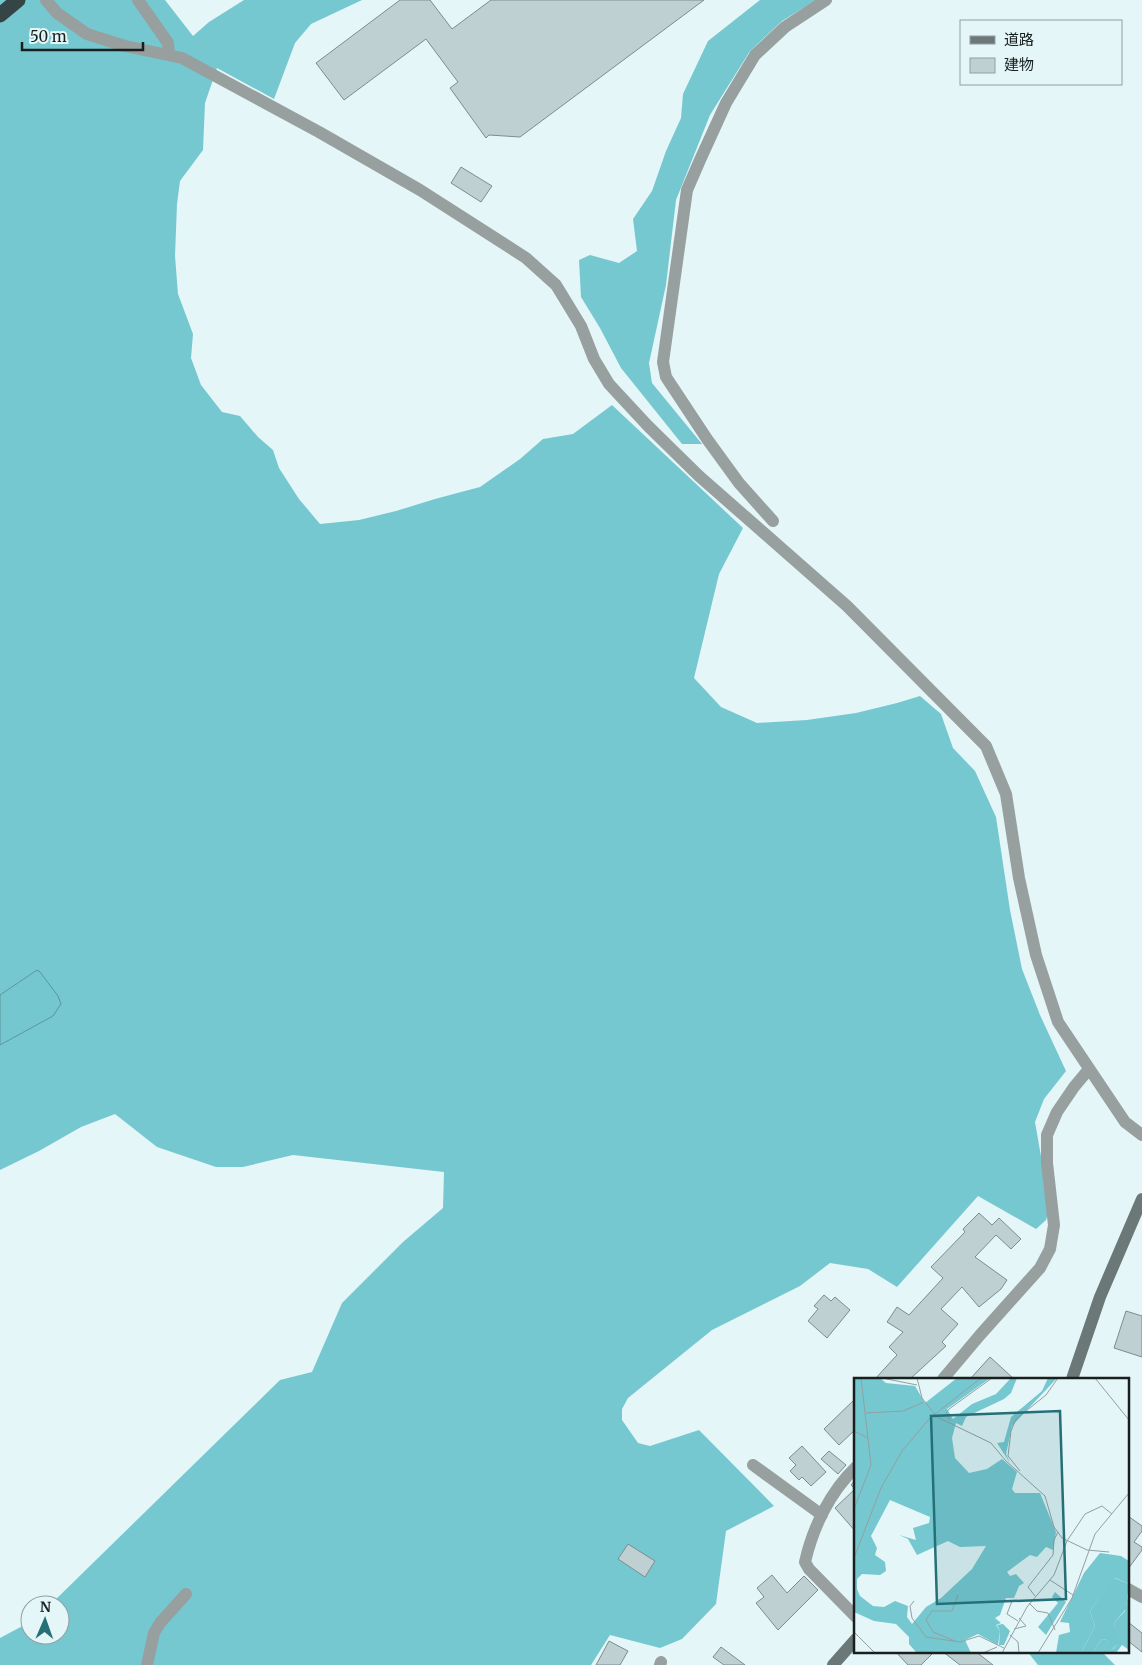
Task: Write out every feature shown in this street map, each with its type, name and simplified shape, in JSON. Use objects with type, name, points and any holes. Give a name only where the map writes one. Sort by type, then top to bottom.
[{"type":"highway","points":[[0,15],[18,0]]},
{"type":"street","points":[[46,0],[57,13],[87,34],[126,46],[182,58],[320,132],[420,190],[526,258],[556,285],[581,326],[594,359],[609,384],[648,426],[699,476],[847,606],[986,746],[1006,794],[1019,878],[1036,955],[1058,1022],[1125,1122],[1142,1135]]},
{"type":"street","points":[[138,0],[168,43],[169,55]]},
{"type":"street","points":[[773,520],[739,483],[706,439],[666,377],[663,362],[687,190],[726,103],[754,55],[785,27],[826,0]]},
{"type":"street","points":[[944,1378],[1040,1268],[1050,1249],[1054,1218],[1047,1163],[1047,1135],[1057,1112],[1089,1069]]},
{"type":"street","points":[[1072,1378],[1100,1297],[1142,1199]]},
{"type":"street","points":[[753,1465],[822,1516]]},
{"type":"street","points":[[854,1469],[832,1494],[808,1547],[805,1562],[809,1569],[854,1615]]},
{"type":"street","points":[[1130,1590],[1142,1598]]},
{"type":"street","points":[[147,1665],[150,1648],[157,1628],[186,1594]]},
{"type":"street","points":[[833,1665],[854,1641]]},
{"type":"shaded area","points":[[0,0],[165,0],[193,36],[209,22],[244,0],[362,0],[311,24],[295,43],[274,99],[217,68],[205,103],[203,150],[180,181],[177,204],[175,256],[178,294],[193,334],[191,358],[201,385],[222,412],[240,416],[258,437],[273,450],[279,468],[299,499],[320,524],[359,520],[480,487],[520,459],[543,439],[573,434],[612,405],[743,528],[719,574],[694,678],[721,707],[757,723],[807,720],[856,713],[920,696],[941,714],[953,748],[975,771],[996,817],[1010,910],[1022,969],[1040,1015],[1066,1071],[1044,1099],[1035,1122],[1050,1208],[1046,1220],[1036,1229],[978,1196],[897,1287],[868,1269],[830,1263],[800,1286],[712,1330],[628,1398],[622,1409],[622,1420],[638,1443],[650,1446],[699,1430],[774,1506],[726,1531],[716,1604],[682,1639],[660,1648],[610,1635],[591,1665],[0,1665],[0,1638],[20,1627],[20,1645],[70,1645],[70,1595],[60,1595],[280,1380],[312,1372],[342,1303],[403,1242],[443,1208],[444,1172],[293,1155],[243,1167],[216,1167],[157,1147],[115,1114],[81,1127],[39,1151],[0,1170],[0,1045],[53,1016],[52,989],[40,972],[34,972],[0,995]]},
{"type":"shaded area","points":[[760,0],[816,0],[782,21],[750,51],[710,115],[676,200],[666,285],[649,363],[652,383],[702,444],[682,444],[621,368],[581,297],[579,260],[590,255],[619,263],[637,251],[633,219],[652,191],[666,151],[681,118],[683,94],[708,41]]},
{"type":"shaded area","points":[[37,970],[58,996],[61,1004],[53,1016],[0,1045],[0,995]]},
{"type":"shaded area","points":[[1028,1652],[1102,1652],[1115,1665],[1038,1665]]},
{"type":"building","points":[[400,0],[430,0],[452,29],[491,0],[704,0],[520,137],[489,135],[486,138],[450,88],[458,82],[426,39],[344,100],[316,63]]},
{"type":"building","points":[[461,167],[492,186],[481,202],[451,183]]},
{"type":"building","points":[[979,1213],[992,1225],[999,1218],[1021,1239],[1011,1249],[996,1235],[975,1257],[1007,1280],[1001,1289],[979,1307],[962,1287],[941,1309],[958,1324],[942,1342],[946,1346],[911,1378],[876,1378],[897,1355],[889,1347],[903,1332],[887,1322],[897,1307],[909,1315],[943,1278],[931,1267],[965,1232],[963,1229]]},
{"type":"building","points":[[824,1295],[831,1301],[835,1297],[850,1310],[827,1338],[808,1321],[818,1309],[814,1306]]},
{"type":"building","points":[[1126,1311],[1142,1316],[1142,1357],[1114,1348]]},
{"type":"building","points":[[990,1357],[1013,1378],[971,1378]]},
{"type":"building","points":[[854,1400],[854,1431],[839,1445],[824,1429]]},
{"type":"building","points":[[802,1446],[826,1472],[811,1486],[802,1477],[799,1480],[790,1471],[796,1465],[789,1458]]},
{"type":"building","points":[[829,1451],[846,1465],[838,1474],[821,1459]]},
{"type":"building","points":[[854,1490],[854,1530],[835,1508]]},
{"type":"building","points":[[1130,1517],[1142,1526],[1142,1531],[1134,1542],[1142,1547],[1142,1550],[1130,1566]]},
{"type":"building","points":[[628,1544],[655,1561],[645,1577],[618,1559]]},
{"type":"building","points":[[772,1575],[787,1593],[804,1576],[818,1590],[778,1630],[756,1603],[764,1597],[757,1588]]},
{"type":"building","points":[[1130,1624],[1142,1633],[1142,1652],[1130,1643]]},
{"type":"building","points":[[609,1641],[628,1651],[620,1665],[596,1665]]},
{"type":"building","points":[[721,1647],[745,1665],[724,1665],[713,1657]]},
{"type":"building","points":[[896,1652],[934,1652],[921,1665],[908,1665]]},
{"type":"building","points":[[943,1652],[976,1652],[993,1665],[960,1665]]}]
